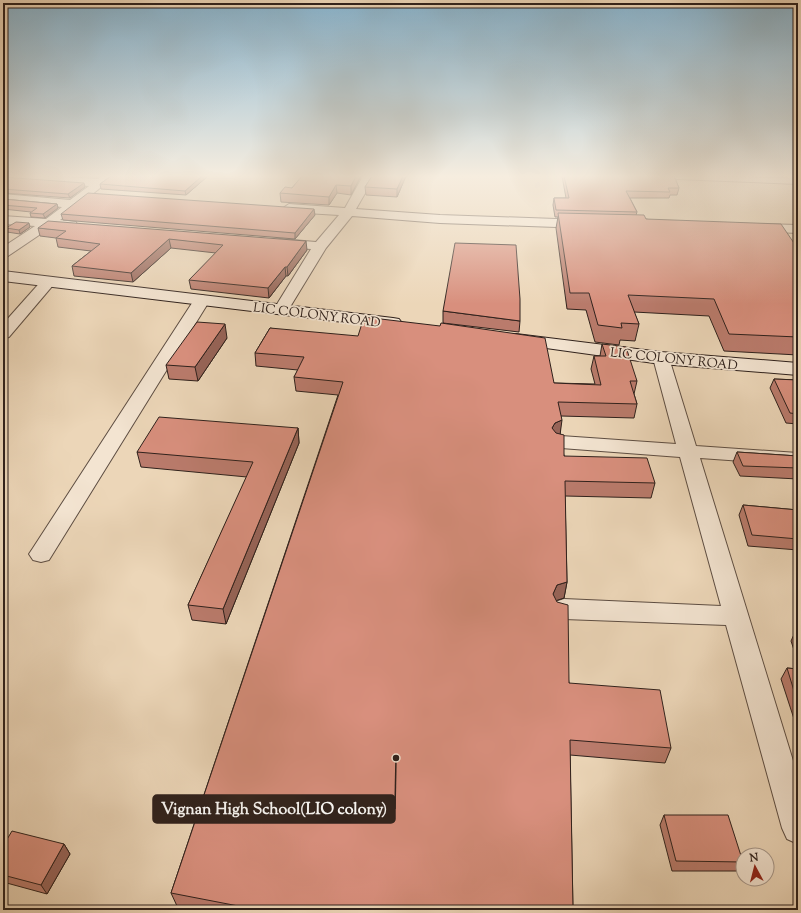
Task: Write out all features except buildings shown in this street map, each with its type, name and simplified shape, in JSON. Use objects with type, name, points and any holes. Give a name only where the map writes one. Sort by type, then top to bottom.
[{"type":"main road","name":"LIC COLONY ROAD","points":[[3,276],[408,325]]},
{"type":"main road","name":"LIC COLONY ROAD","points":[[503,338],[661,358],[798,369]]},
{"type":"street","points":[[5,251],[55,219]]},
{"type":"street","points":[[282,309],[320,246],[343,219]]},
{"type":"street","points":[[434,219],[596,224]]},
{"type":"street","points":[[3,220],[81,226]]},
{"type":"street","points":[[744,227],[798,229]]},
{"type":"street","points":[[264,242],[320,246]]},
{"type":"street","points":[[3,334],[49,281]]},
{"type":"street","points":[[41,554],[202,300]]},
{"type":"street","points":[[661,358],[798,828]]},
{"type":"street","points":[[561,442],[798,459]]},
{"type":"street","points":[[564,609],[736,616]]},
{"type":"place","name":"Vignan High School(LIO colony)","points":[[396,758]]}]
